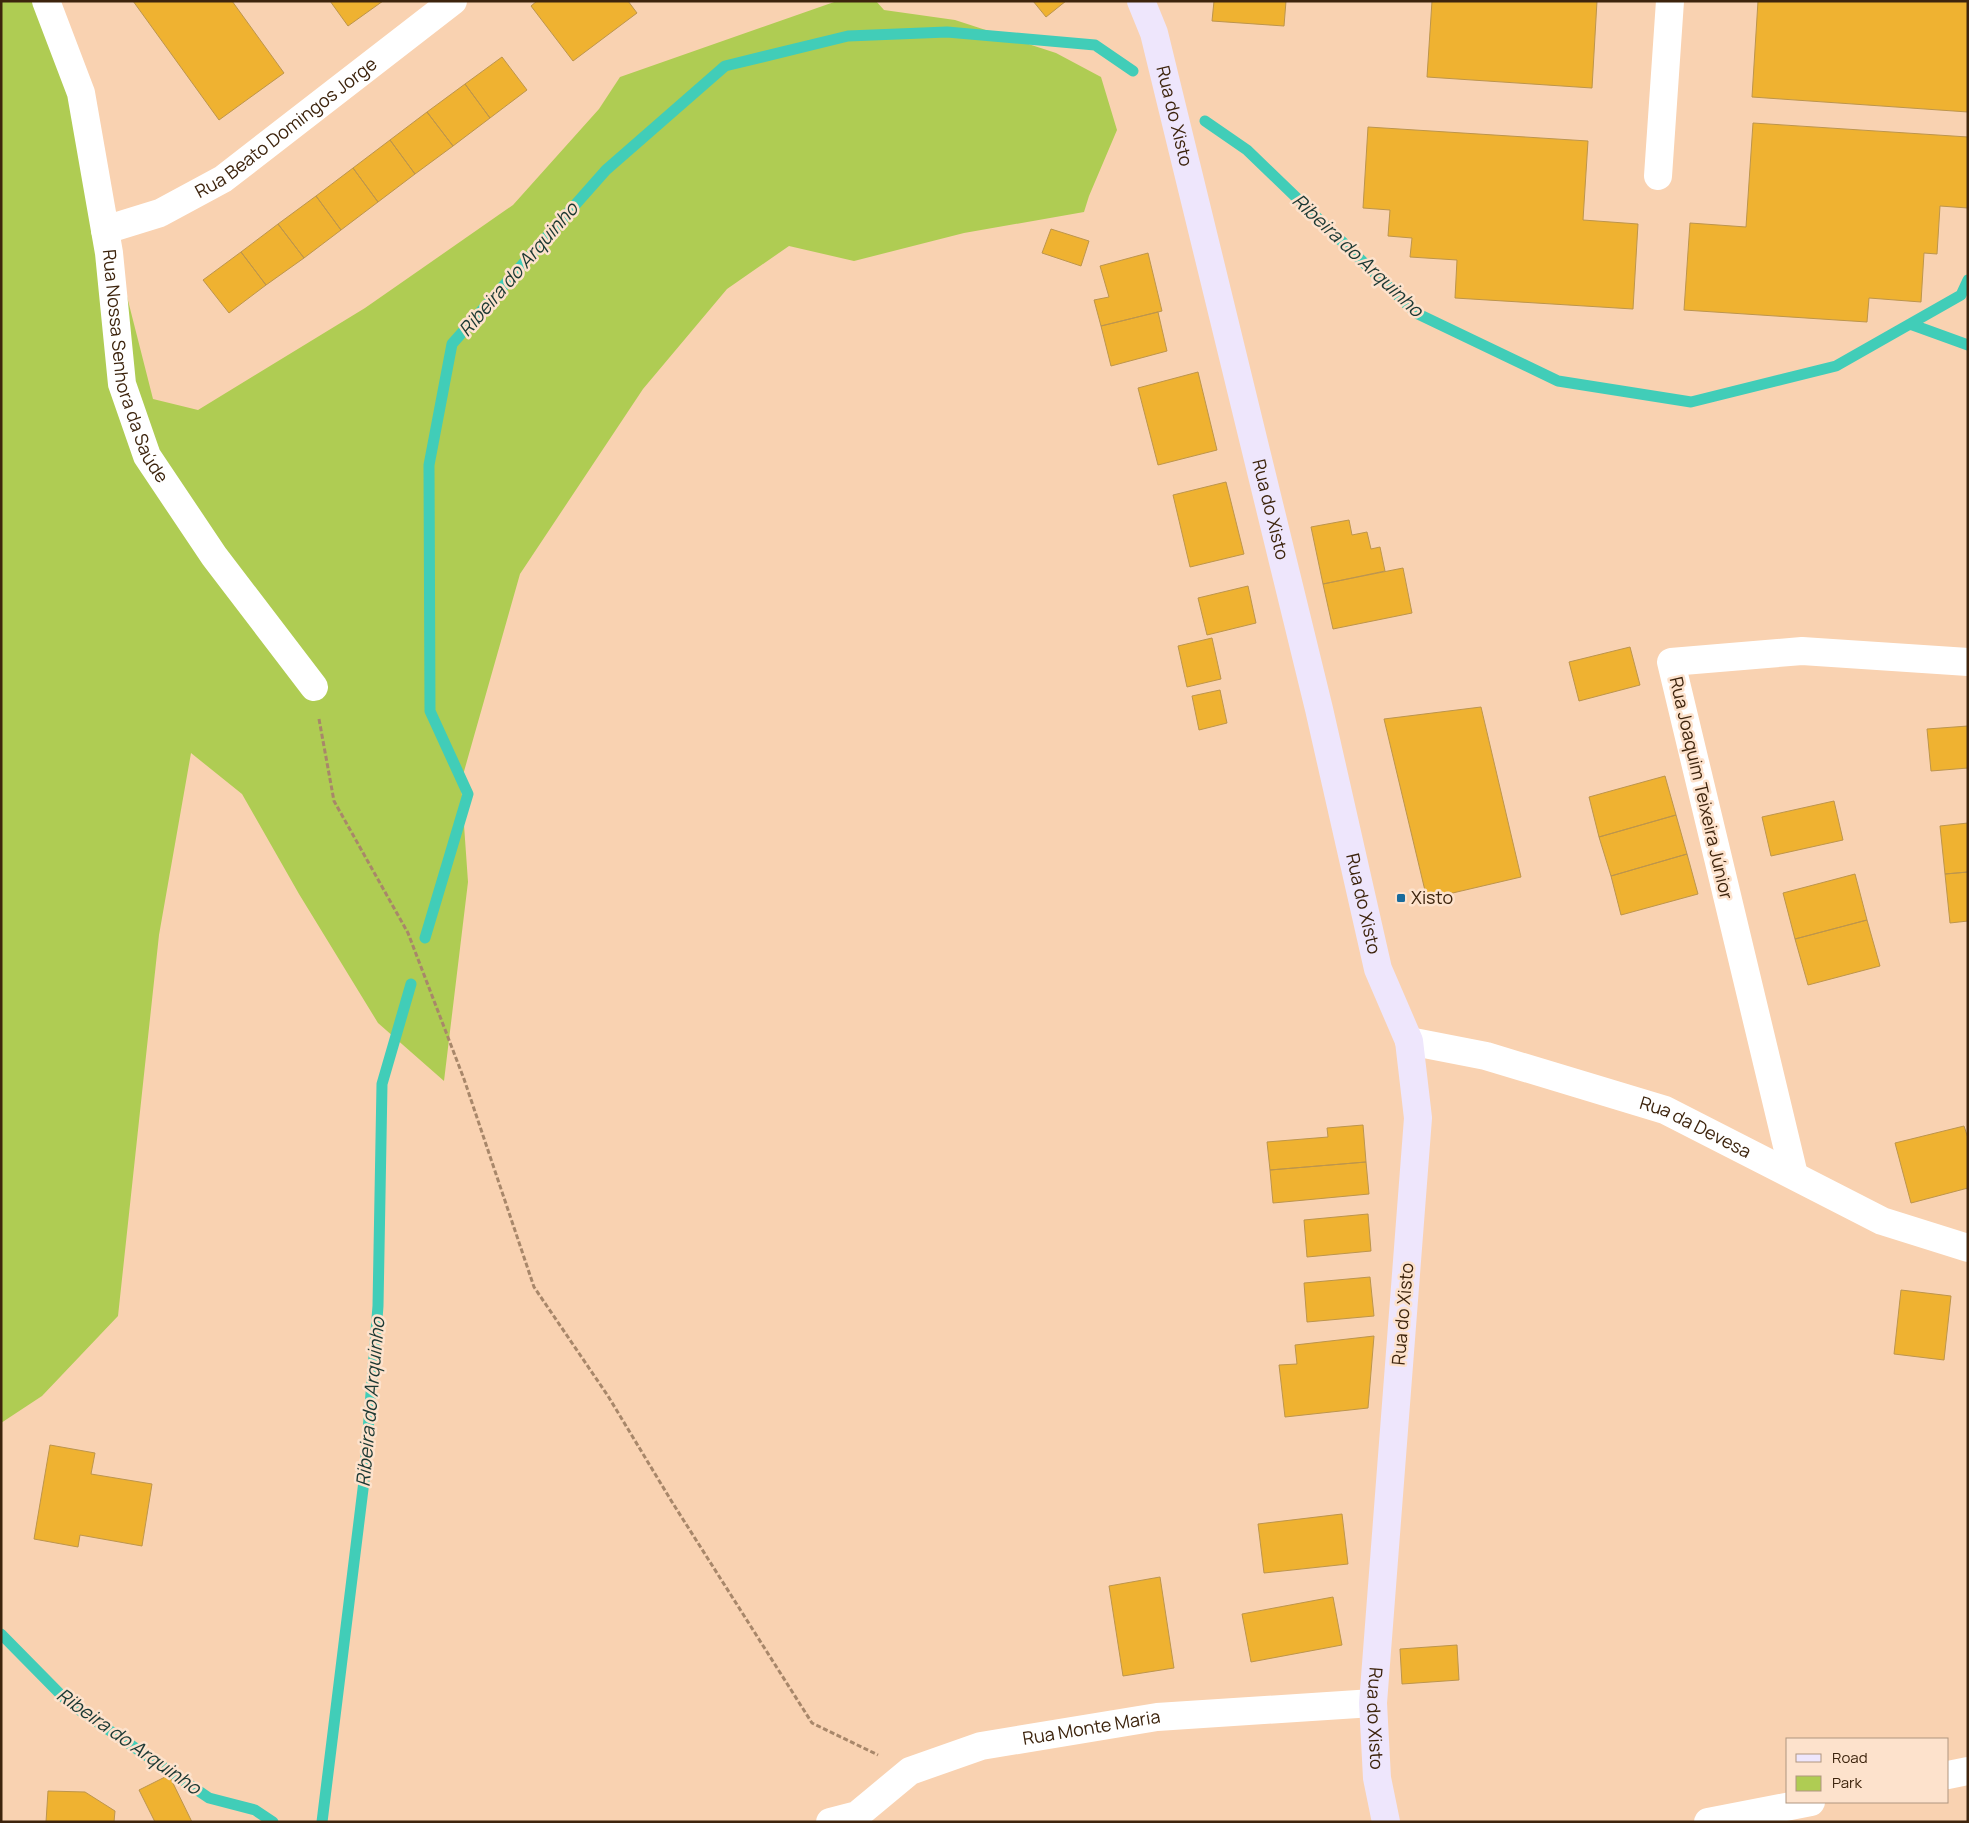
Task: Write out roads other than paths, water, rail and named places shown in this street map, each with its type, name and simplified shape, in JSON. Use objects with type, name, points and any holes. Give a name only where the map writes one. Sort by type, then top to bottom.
[{"type":"street","name":"Rua Nossa Senhora da Saúde","points":[[46,1],[81,93],[105,230],[122,384],[147,456],[214,556],[314,687]]},
{"type":"street","name":"Rua Beato Domingos Jorge","points":[[105,230],[160,213],[223,179],[453,1]]},
{"type":"street","name":"Rua do Xisto","points":[[1140,1],[1154,33],[1319,709],[1378,969],[1409,1041],[1418,1118],[1373,1703],[1378,1778],[1386,1822]]},
{"type":"street","points":[[1658,176],[1670,1]]},
{"type":"street","name":"Rua Joaquim Teixeira Júnior","points":[[1794,1175],[1671,662],[1802,651],[1968,662]]},
{"type":"street","name":"Rua da Devesa","points":[[1409,1041],[1486,1056],[1665,1110],[1882,1221],[1968,1248]]},
{"type":"street","name":"Rua Monte Maria","points":[[830,1822],[857,1815],[910,1771],[981,1746],[1157,1716],[1373,1703]]},
{"type":"street","points":[[1949,1775],[1968,1771]]},
{"type":"street","points":[[1708,1822],[1806,1803]]},
{"type":"waterway","name":"Ribeira do Arquinho","points":[[425,938],[468,794],[430,711],[429,465],[452,344],[606,170],[725,66],[848,36],[947,32],[1095,45],[1133,71]]},
{"type":"waterway","name":"Ribeira do Arquinho","points":[[1205,121],[1247,150],[1416,313],[1558,381],[1691,402],[1836,366],[1961,295],[1968,280]]},
{"type":"waterway","points":[[1910,324],[1968,345]]},
{"type":"waterway","name":"Ribeira do Arquinho","points":[[322,1822],[364,1481],[378,1306],[382,1084],[411,984]]},
{"type":"waterway","name":"Ribeira do Arquinho","points":[[1,1634],[69,1703],[209,1798],[255,1810],[273,1822]]},
{"type":"place","name":"Xisto","points":[[1401,898]]}]
